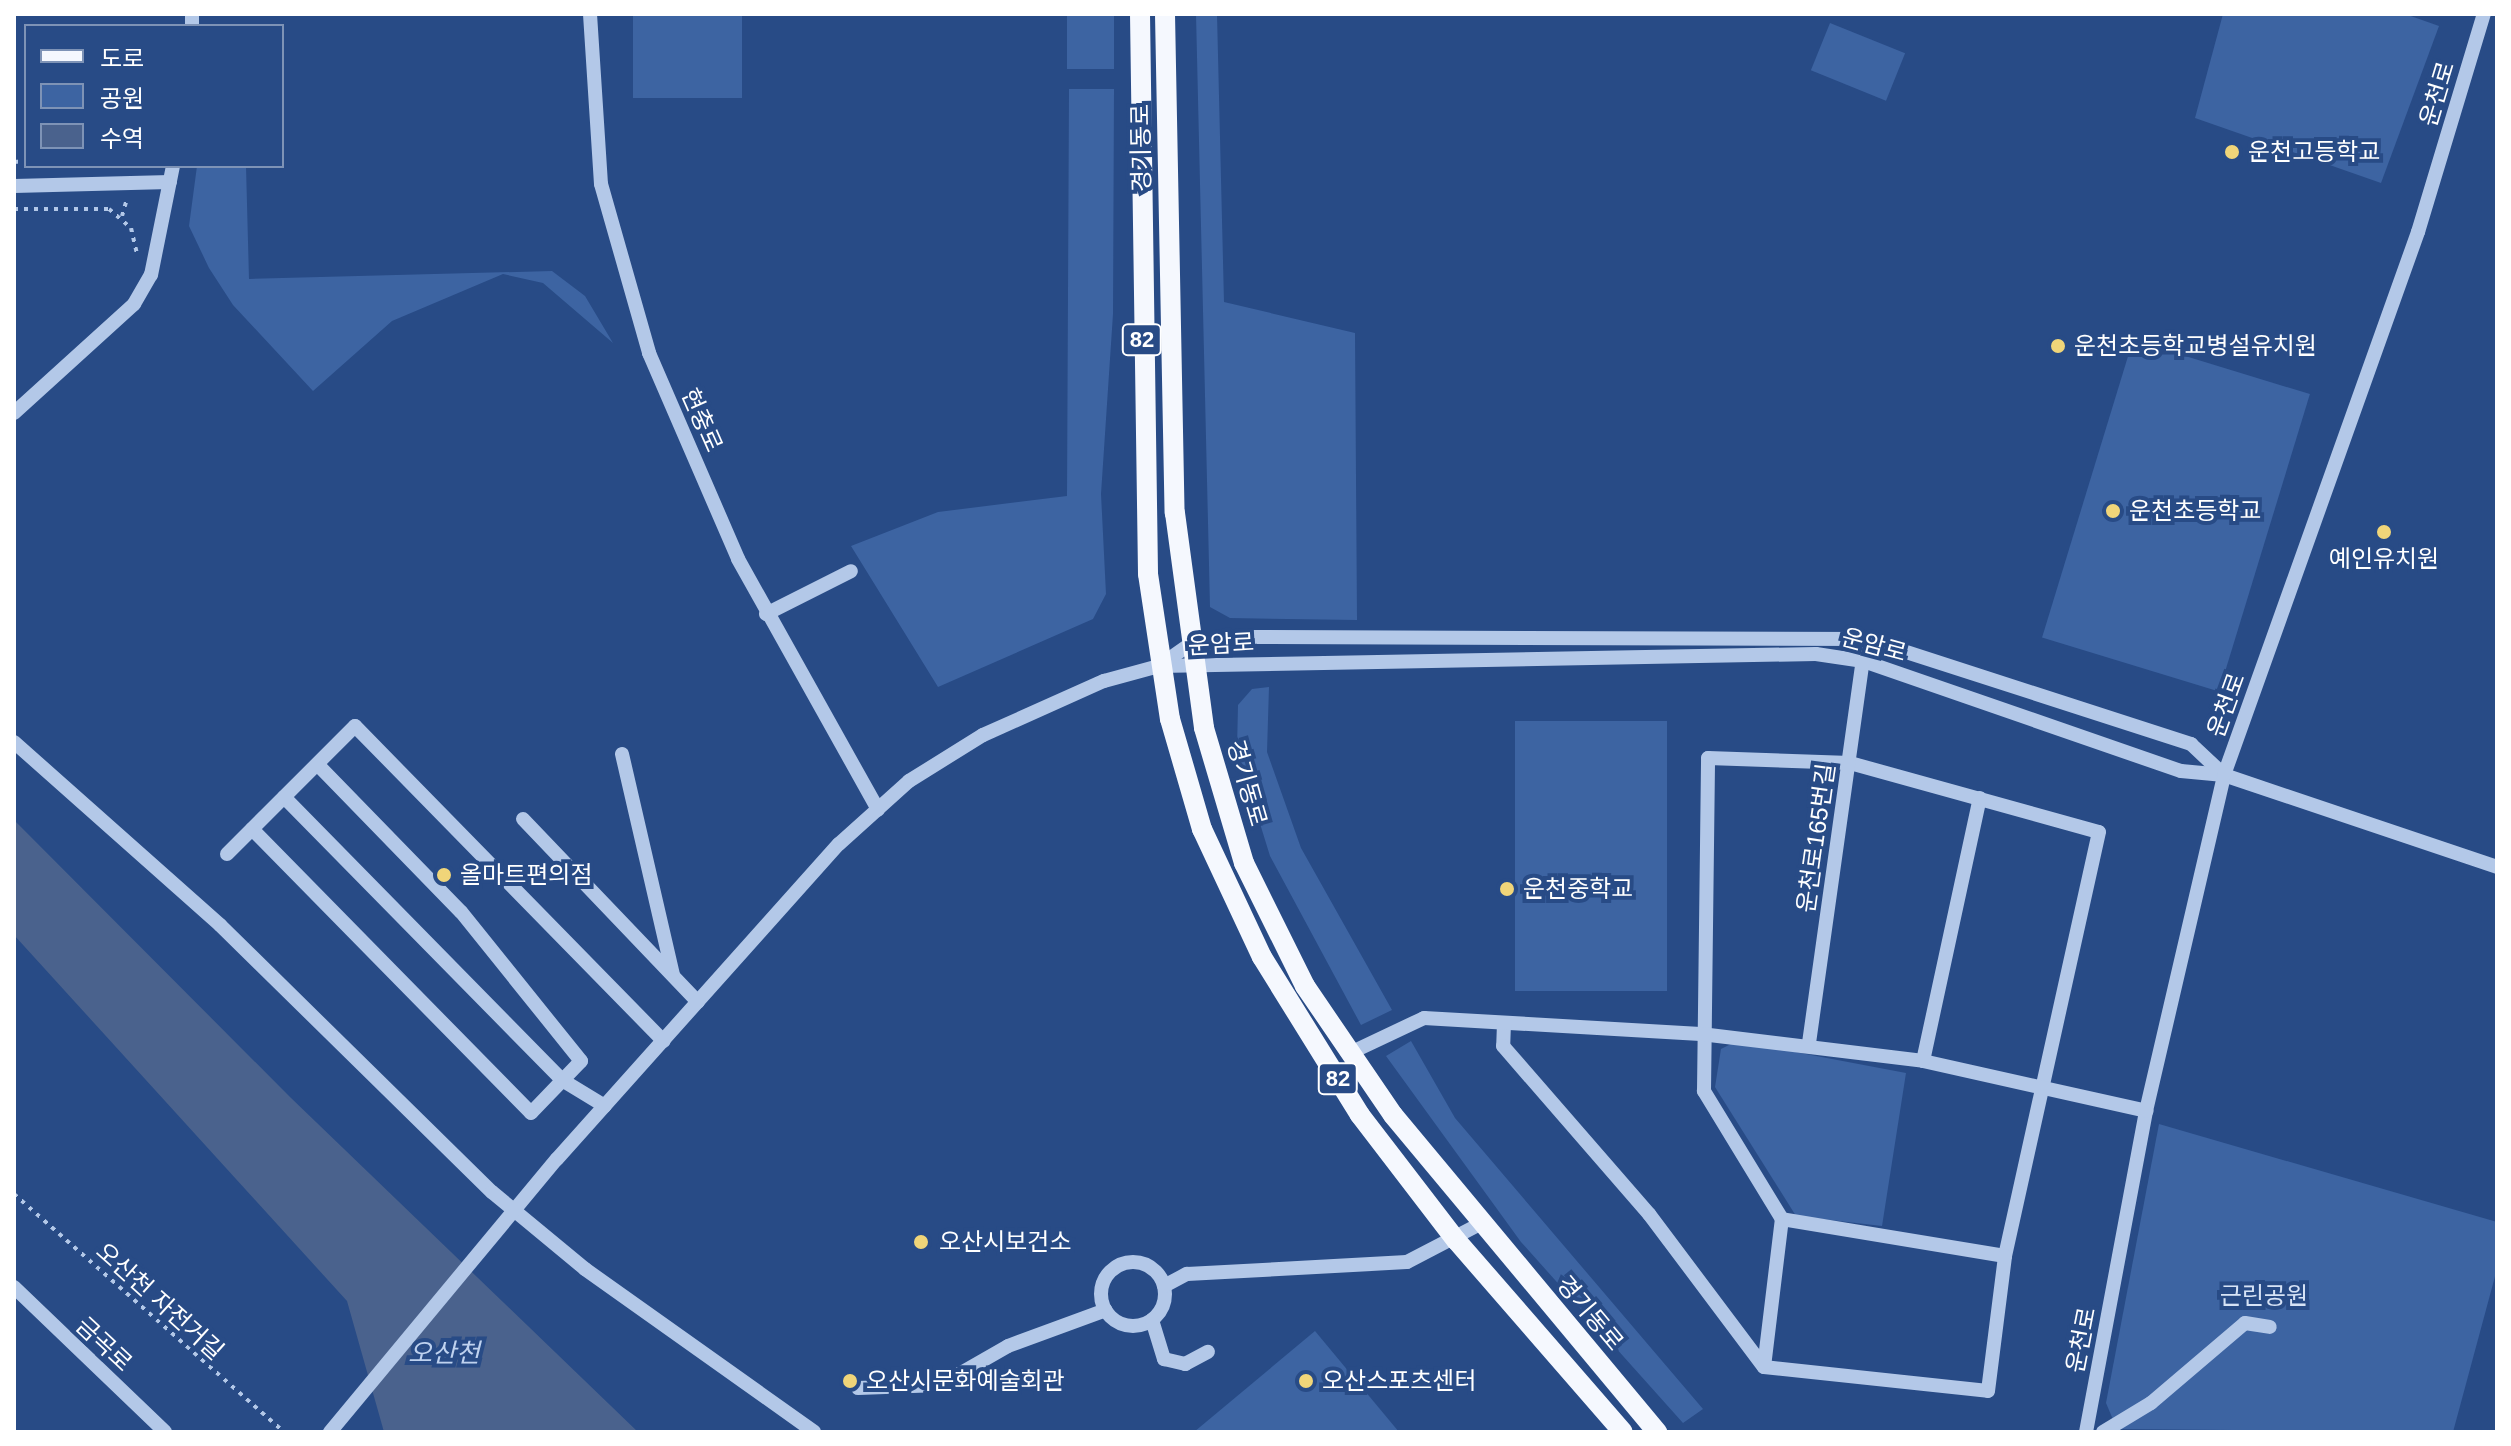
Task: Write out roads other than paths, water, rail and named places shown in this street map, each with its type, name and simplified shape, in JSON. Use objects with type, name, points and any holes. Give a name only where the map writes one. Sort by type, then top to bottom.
[{"type":"main road","name":"경기동로","points":[[1140,14],[1143,487],[1159,666],[1202,829],[1262,957],[1360,1115],[1456,1240],[1623,1432]]},
{"type":"main road","name":"경기동로","points":[[1165,14],[1172,437],[1189,645],[1193,671],[1244,863],[1272,928],[1350,1053],[1480,1224],[1657,1432]]},
{"type":"street","name":"현충로","points":[[590,14],[601,184],[649,353],[766,614],[878,809]]},
{"type":"street","name":"운천로","points":[[2086,1432],[2146,1111],[2224,775],[2418,232],[2484,14]]},
{"type":"street","points":[[14,413],[134,304],[151,275],[173,168]]},
{"type":"street","points":[[14,186],[170,182]]},
{"type":"street","points":[[766,614],[851,571]]},
{"type":"street","name":"운암로","points":[[1159,666],[1189,645],[1256,637],[1866,639],[2191,744],[2224,775]]},
{"type":"street","name":"운천로165번길","points":[[1809,1043],[1866,639]]},
{"type":"street","name":"운암로","points":[[1159,666],[1193,671],[1816,654],[1863,661],[2181,771],[2224,775],[2497,867]]},
{"type":"street","points":[[330,1432],[557,1159],[878,809],[983,735],[1104,681],[1159,666]]},
{"type":"street","points":[[227,854],[355,726],[663,1041]]},
{"type":"street","points":[[14,742],[220,925],[492,1192],[585,1269],[814,1432]]},
{"type":"street","points":[[622,754],[673,975]]},
{"type":"street","points":[[1504,1023],[1503,1046],[1649,1214],[1764,1367],[1988,1391],[2005,1256],[2099,832],[1850,763],[1708,758],[1701,1034],[1704,1091],[1782,1219],[1764,1367]]},
{"type":"street","points":[[252,829],[531,1113],[581,1061],[461,912],[317,764]]},
{"type":"street","points":[[284,797],[562,1080],[605,1106]]},
{"type":"street","points":[[1923,1061],[1980,798]]},
{"type":"street","points":[[523,819],[698,1002]]},
{"type":"street","points":[[1350,1053],[1424,1018],[1701,1034],[1809,1043],[1923,1061],[2146,1111]]},
{"type":"street","points":[[1782,1219],[2005,1256]]},
{"type":"street","points":[[1164,1286],[1187,1274],[1407,1262],[1456,1240],[1480,1224]]},
{"type":"street","points":[[1124,1264],[1144,1264],[1164,1286],[1163,1307],[1152,1320],[1126,1326],[1106,1310],[1103,1284],[1124,1264]]},
{"type":"street","name":"금곡로","points":[[14,1287],[165,1432]]},
{"type":"street","points":[[858,1388],[940,1385],[1008,1346],[1106,1310]]},
{"type":"street","points":[[1152,1320],[1164,1359],[1185,1364],[1208,1352]]},
{"type":"street","points":[[2103,1432],[2151,1403],[2245,1323],[2270,1327]]},
{"type":"water","name":"오산천","points":[[14,820],[290,1097],[638,1432],[384,1432],[347,1301],[14,935]]},
{"type":"place","name":"운천고등학교","points":[[2232,152]]},
{"type":"place","name":"운천초등학교병설유치원","points":[[2058,346]]},
{"type":"place","name":"운천초등학교","points":[[2113,511]]},
{"type":"place","name":"예인유치원","points":[[2384,532]]},
{"type":"place","name":"올마트편의점","points":[[444,875]]},
{"type":"place","name":"운천중학교","points":[[1507,889]]},
{"type":"place","name":"오산시보건소","points":[[921,1242]]},
{"type":"place","name":"오산시문화예술회관","points":[[850,1381]]},
{"type":"place","name":"오산스포츠센터","points":[[1306,1381]]},
{"type":"park label","name":"근린공원","points":[[2264,1296]]}]
